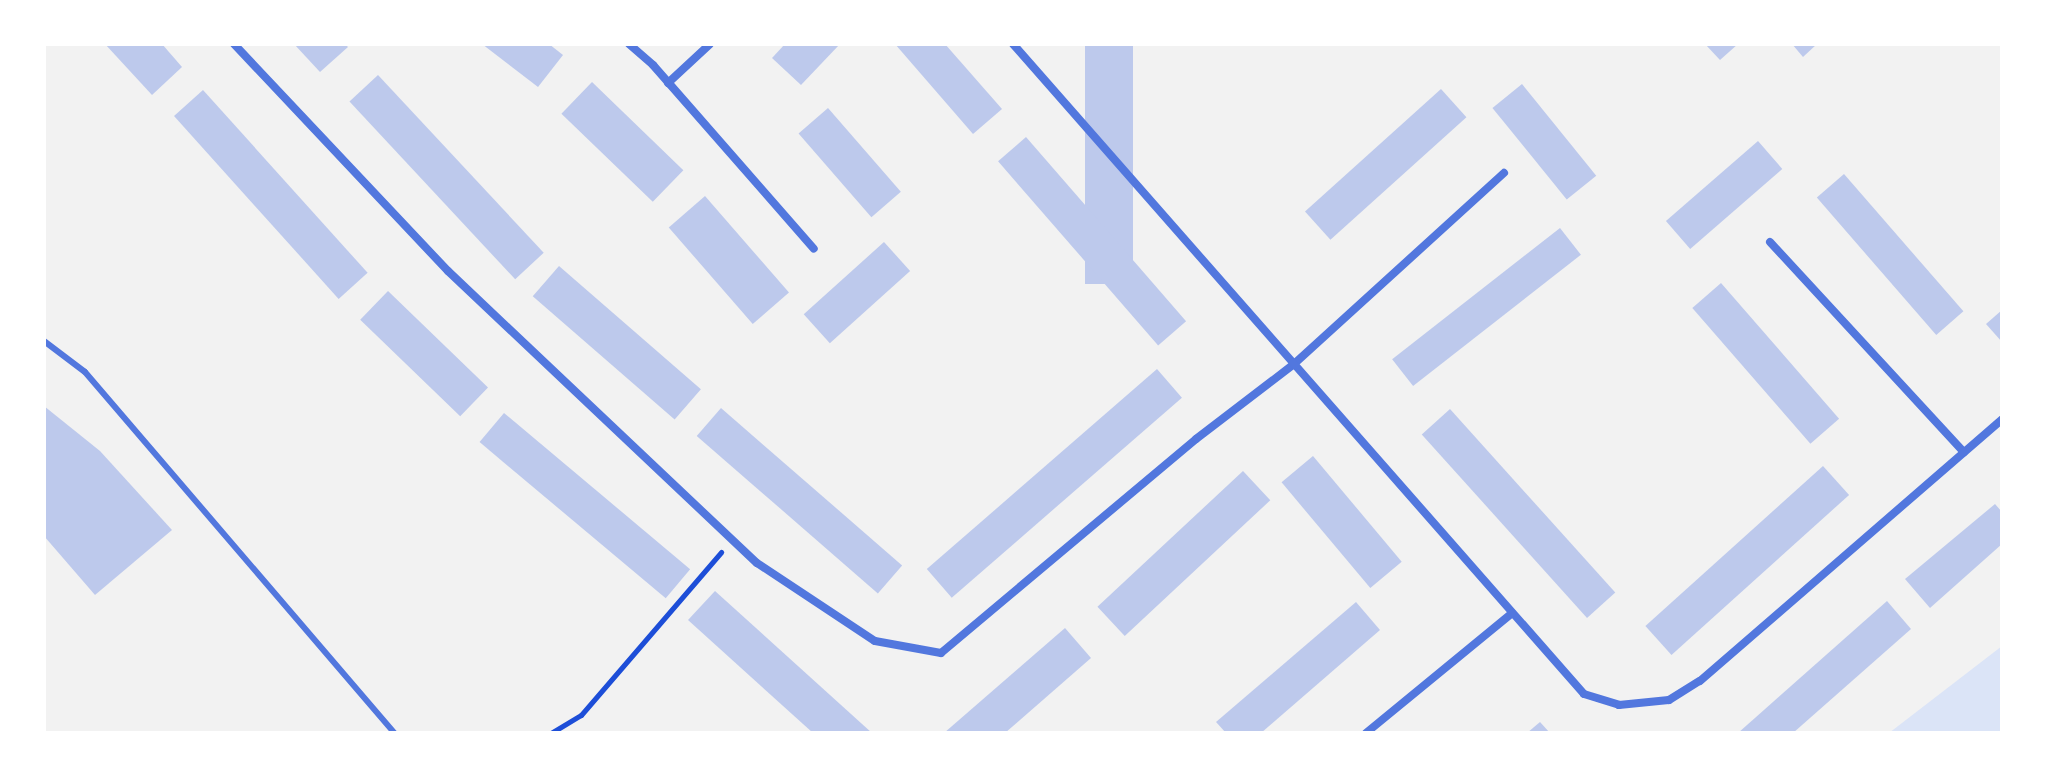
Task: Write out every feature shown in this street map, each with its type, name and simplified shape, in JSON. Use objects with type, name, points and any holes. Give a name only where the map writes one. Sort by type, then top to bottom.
[{"type":"street","points":[[234,44],[448,271],[757,563],[875,641],[941,653],[1196,439],[1294,364],[1504,173]]},
{"type":"street","points":[[629,44],[668,83],[814,249]]},
{"type":"street","points":[[668,83],[710,44]]},
{"type":"street","points":[[1013,44],[1584,694],[1619,705],[1669,700],[1700,681],[2002,419]]},
{"type":"street","points":[[1770,242],[1964,452]]},
{"type":"street","points":[[1366,733],[1512,613]]},
{"type":"lane","points":[[44,341],[85,372],[394,733]]},
{"type":"path","points":[[551,733],[581,715],[732,539]]},
{"type":"shaded area","points":[[2002,646],[2002,733],[1889,733]]},
{"type":"building","points":[[105,44],[162,44],[182,67],[152,95]]},
{"type":"building","points":[[294,44],[345,44],[348,47],[320,72]]},
{"type":"building","points":[[482,44],[549,44],[563,55],[538,87]]},
{"type":"building","points":[[785,44],[840,44],[801,85],[772,58]]},
{"type":"building","points":[[895,44],[945,44],[1002,109],[973,134]]},
{"type":"building","points":[[1085,44],[1133,44],[1133,284],[1085,284]]},
{"type":"building","points":[[1705,44],[1738,44],[1720,60]]},
{"type":"building","points":[[1792,44],[1817,44],[1803,57]]},
{"type":"building","points":[[378,75],[544,253],[515,279],[349,102]]},
{"type":"building","points":[[592,82],[683,170],[653,202],[561,114]]},
{"type":"building","points":[[1522,84],[1596,176],[1567,200],[1492,108]]},
{"type":"building","points":[[1441,89],[1466,117],[1330,240],[1305,211]]},
{"type":"building","points":[[203,90],[368,273],[339,299],[174,116]]},
{"type":"building","points":[[828,108],[901,192],[871,217],[799,134]]},
{"type":"building","points":[[1026,137],[1186,321],[1158,345],[998,161]]},
{"type":"building","points":[[1758,141],[1782,169],[1690,249],[1666,221]]},
{"type":"building","points":[[1844,174],[1963,311],[1936,335],[1817,198]]},
{"type":"building","points":[[705,196],[789,293],[753,324],[669,227]]},
{"type":"building","points":[[1560,228],[1581,255],[1413,386],[1392,359]]},
{"type":"building","points":[[884,242],[910,271],[830,343],[804,314]]},
{"type":"building","points":[[559,266],[701,389],[675,420],[533,296]]},
{"type":"building","points":[[1721,283],[1839,419],[1810,444],[1692,308]]},
{"type":"building","points":[[388,291],[488,388],[460,416],[360,320]]},
{"type":"building","points":[[2002,310],[2002,342],[1986,324]]},
{"type":"building","points":[[1157,369],[1182,398],[952,598],[927,569]]},
{"type":"building","points":[[44,406],[100,451],[172,530],[95,595],[44,536]]},
{"type":"building","points":[[721,408],[902,565],[878,593],[697,436]]},
{"type":"building","points":[[1450,409],[1615,593],[1587,618],[1422,434]]},
{"type":"building","points":[[504,413],[690,569],[666,598],[480,442]]},
{"type":"building","points":[[1313,456],[1402,562],[1370,588],[1282,482]]},
{"type":"building","points":[[1823,466],[1849,495],[1671,655],[1645,626]]},
{"type":"building","points":[[1243,471],[1270,500],[1125,636],[1097,607]]},
{"type":"building","points":[[1995,504],[2002,512],[2002,544],[1930,608],[1905,579]]},
{"type":"building","points":[[715,591],[872,733],[813,733],[688,620]]},
{"type":"building","points":[[1887,601],[1911,629],[1793,733],[1738,733]]},
{"type":"building","points":[[1356,602],[1380,630],[1261,733],[1226,733],[1216,722]]},
{"type":"building","points":[[1065,628],[1091,658],[1005,733],[944,733]]},
{"type":"building","points":[[1540,722],[1550,733],[1527,733]]}]
